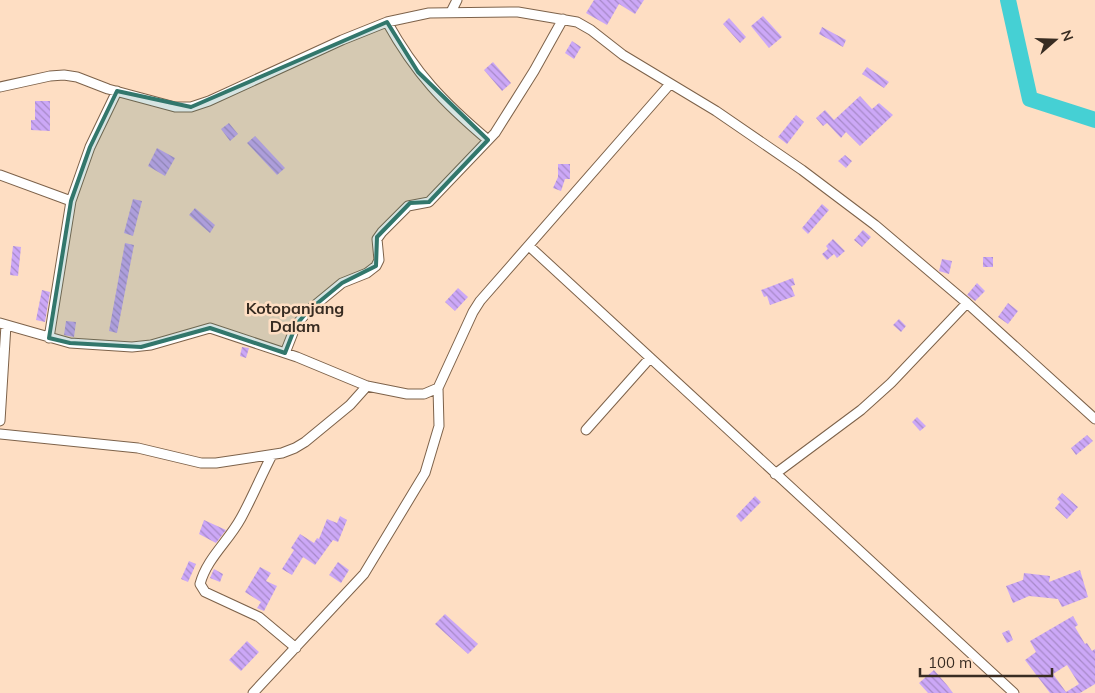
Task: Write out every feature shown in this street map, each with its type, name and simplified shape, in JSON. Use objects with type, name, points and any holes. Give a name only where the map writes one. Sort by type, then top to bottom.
[{"type":"street","points":[[451,12],[457,0]]},
{"type":"street","points":[[0,87],[50,76],[64,75],[77,77],[116,91],[175,107],[191,107],[209,101],[342,40],[387,22],[429,13],[451,12],[518,12],[577,22],[591,30],[622,55],[716,112],[802,170],[874,225],[967,303],[1095,419]]},
{"type":"street","points":[[285,353],[296,325],[308,311],[342,283],[367,273],[376,266],[378,260],[377,239],[382,232],[408,206],[429,202],[488,140],[534,71],[563,19]]},
{"type":"street","points":[[387,22],[418,72],[452,109],[488,140]]},
{"type":"street","points":[[253,693],[364,574],[425,473],[439,426],[438,388],[473,312],[670,84]]},
{"type":"street","points":[[49,338],[71,201],[90,147],[116,91]]},
{"type":"street","points":[[0,176],[71,201]]},
{"type":"street","points":[[529,246],[1014,693]]},
{"type":"street","points":[[775,474],[861,410],[891,383],[967,303]]},
{"type":"street","points":[[0,421],[3,324],[70,343],[141,347],[210,328],[285,353],[367,386],[407,394],[424,394],[438,388]]},
{"type":"street","points":[[586,430],[650,358]]},
{"type":"street","points":[[0,434],[138,448],[201,463],[216,463],[282,453],[305,442],[350,405],[367,386]]},
{"type":"street","points":[[272,454],[241,519],[228,539],[215,552],[200,584],[205,592],[259,617],[296,648]]},
{"type":"highlighted area","points":[[387,22],[418,72],[488,140],[429,202],[410,203],[377,237],[376,266],[342,283],[308,311],[296,325],[285,353],[210,328],[141,347],[70,343],[49,338],[71,201],[90,147],[117,91],[191,107]]},
{"type":"building","points":[[594,0],[644,0],[635,14],[619,4],[607,25],[586,13]]},
{"type":"building","points":[[763,16],[782,37],[769,48],[751,26]]},
{"type":"building","points":[[729,18],[746,37],[740,43],[723,24]]},
{"type":"building","points":[[822,27],[846,40],[843,47],[819,34]]},
{"type":"building","points":[[572,41],[581,47],[574,59],[565,53]]},
{"type":"building","points":[[493,62],[511,83],[502,91],[484,70]]},
{"type":"building","points":[[867,67],[889,82],[884,88],[862,74]]},
{"type":"building","points":[[860,96],[872,109],[879,103],[893,115],[860,146],[846,132],[841,138],[827,123],[823,126],[816,118],[825,110],[834,120]]},
{"type":"building","points":[[35,101],[50,101],[50,131],[31,130],[31,120],[35,120]]},
{"type":"building","points":[[796,115],[804,122],[787,144],[778,137]]},
{"type":"building","points":[[229,123],[238,134],[230,141],[221,129]]},
{"type":"building","points":[[255,136],[285,168],[277,175],[247,143]]},
{"type":"building","points":[[157,148],[175,158],[165,176],[148,166]]},
{"type":"building","points":[[845,155],[852,161],[846,168],[838,161]]},
{"type":"building","points":[[558,164],[570,164],[570,179],[565,179],[561,191],[553,188],[558,177]]},
{"type":"building","points":[[133,199],[142,201],[133,236],[124,233]]},
{"type":"building","points":[[822,204],[829,210],[808,234],[802,228]]},
{"type":"building","points":[[195,208],[215,225],[210,233],[189,215]]},
{"type":"building","points":[[863,230],[871,237],[862,247],[854,240]]},
{"type":"building","points":[[833,239],[845,251],[837,258],[834,254],[827,260],[822,254],[828,249],[826,246]]},
{"type":"building","points":[[125,243],[134,245],[117,333],[109,331]]},
{"type":"building","points":[[13,246],[21,247],[18,276],[10,275]]},
{"type":"building","points":[[983,257],[993,257],[993,267],[983,267]]},
{"type":"building","points":[[942,259],[952,261],[949,274],[939,271]]},
{"type":"building","points":[[793,278],[795,285],[791,286],[795,296],[770,305],[767,296],[764,297],[761,290]]},
{"type":"building","points":[[977,283],[985,291],[975,301],[967,295]]},
{"type":"building","points":[[458,288],[468,297],[455,311],[445,302]]},
{"type":"building","points":[[42,290],[50,292],[45,322],[36,320]]},
{"type":"building","points":[[1008,303],[1018,311],[1008,324],[998,317]]},
{"type":"building","points":[[899,319],[906,326],[901,332],[893,325]]},
{"type":"building","points":[[66,321],[76,322],[74,337],[64,335]]},
{"type":"building","points":[[242,347],[249,348],[246,358],[240,356]]},
{"type":"building","points":[[917,417],[926,426],[920,431],[912,422]]},
{"type":"building","points":[[1087,435],[1093,441],[1076,455],[1071,448]]},
{"type":"building","points":[[1062,493],[1078,507],[1067,519],[1055,508],[1060,502],[1057,499]]},
{"type":"building","points":[[755,496],[761,502],[741,522],[736,516]]},
{"type":"building","points":[[340,516],[347,520],[338,542],[333,540],[315,565],[303,557],[292,575],[282,569],[294,550],[291,548],[300,534],[314,543],[317,538],[319,539],[327,519],[337,523]]},
{"type":"building","points":[[204,520],[226,530],[216,543],[199,534]]},
{"type":"building","points":[[189,561],[196,564],[188,582],[181,579]]},
{"type":"building","points":[[338,562],[349,570],[341,583],[329,575]]},
{"type":"building","points":[[260,567],[271,573],[266,581],[277,586],[264,611],[257,608],[261,602],[245,592]]},
{"type":"building","points":[[214,569],[223,574],[220,582],[210,578]]},
{"type":"building","points":[[1080,570],[1088,597],[1062,607],[1058,599],[1029,596],[1013,603],[1006,586],[1023,580],[1024,573],[1050,576],[1049,582]]},
{"type":"building","points":[[445,614],[478,644],[468,654],[435,624]]},
{"type":"building","points":[[1073,616],[1078,625],[1075,627],[1085,644],[1087,643],[1092,651],[1095,649],[1095,684],[1080,693],[1050,693],[1025,660],[1036,652],[1030,641]],"holes":[[[1067,665],[1079,684],[1066,692],[1053,674]]]},
{"type":"building","points":[[1009,630],[1013,640],[1007,643],[1002,633]]},
{"type":"building","points":[[247,641],[259,652],[241,671],[229,660]]},
{"type":"building","points":[[934,670],[953,693],[928,693],[919,683]]},
{"type":"waterway","points":[[1008,0],[1030,99],[1095,120]]},
{"type":"district","name":"Kotopanjang Dalam","points":[[295,317]]}]
